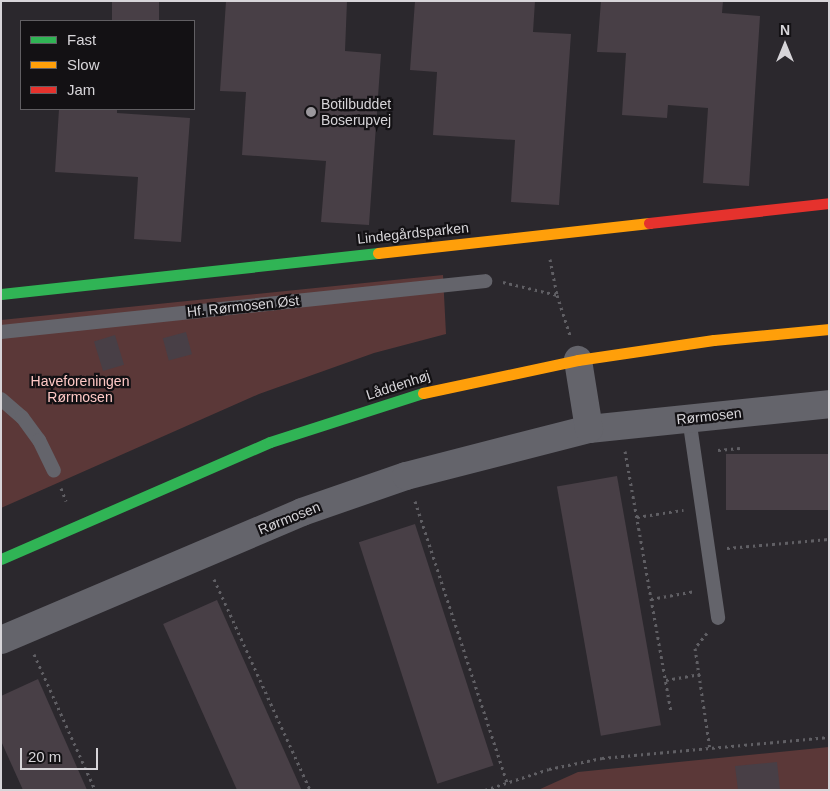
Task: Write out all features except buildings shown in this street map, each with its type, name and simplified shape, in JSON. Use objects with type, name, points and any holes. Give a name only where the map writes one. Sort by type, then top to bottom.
[{"type":"street","name":"Lindegårdsparken","points":[[1,294],[829,203]]},
{"type":"street","name":"Låddenhøj","points":[[1,559],[270,442],[440,388],[578,360],[714,340],[829,329]]},
{"type":"street","points":[[578,360],[588,429]]},
{"type":"street","name":"Rørmosen","points":[[12,636],[302,512],[406,476],[588,429],[829,404]]},
{"type":"lane","name":"Hf. Rørmosen Øst","points":[[1,332],[485,281]]},
{"type":"lane","points":[[1,399],[22,417],[39,440],[54,471]]},
{"type":"lane","points":[[688,418],[718,618]]},
{"type":"path","points":[[545,234],[557,295],[578,360]]},
{"type":"path","points":[[485,281],[519,284],[557,295]]},
{"type":"path","points":[[621,425],[671,711]]},
{"type":"path","points":[[718,450],[740,448]]},
{"type":"path","points":[[54,471],[75,527]]},
{"type":"path","points":[[406,476],[507,783]]},
{"type":"path","points":[[637,517],[702,508]]},
{"type":"path","points":[[708,550],[829,539]]},
{"type":"path","points":[[203,554],[310,790]]},
{"type":"path","points":[[651,599],[714,588]]},
{"type":"path","points":[[710,750],[695,648],[718,618]]},
{"type":"path","points":[[12,636],[95,790]]},
{"type":"path","points":[[666,680],[700,674]]},
{"type":"path","points":[[484,790],[602,758],[710,750],[829,737]]},
{"type":"green space","name":"Haveforeningen Rørmosen","points":[[443,275],[446,334],[374,353],[259,394],[1,508],[1,320]]},
{"type":"green space","points":[[829,747],[829,790],[538,790],[578,772]]},
{"type":"traffic: fast","points":[[1,294],[378,253]]},
{"type":"traffic: fast","points":[[1,559],[270,442],[423,393]]},
{"type":"traffic: slow","points":[[378,253],[649,223]]},
{"type":"traffic: slow","points":[[423,393],[578,360],[714,340],[829,329]]},
{"type":"traffic: jam","points":[[649,223],[829,203]]},
{"type":"place","name":"Botilbuddet Boserupvej","points":[[311,112]]}]
